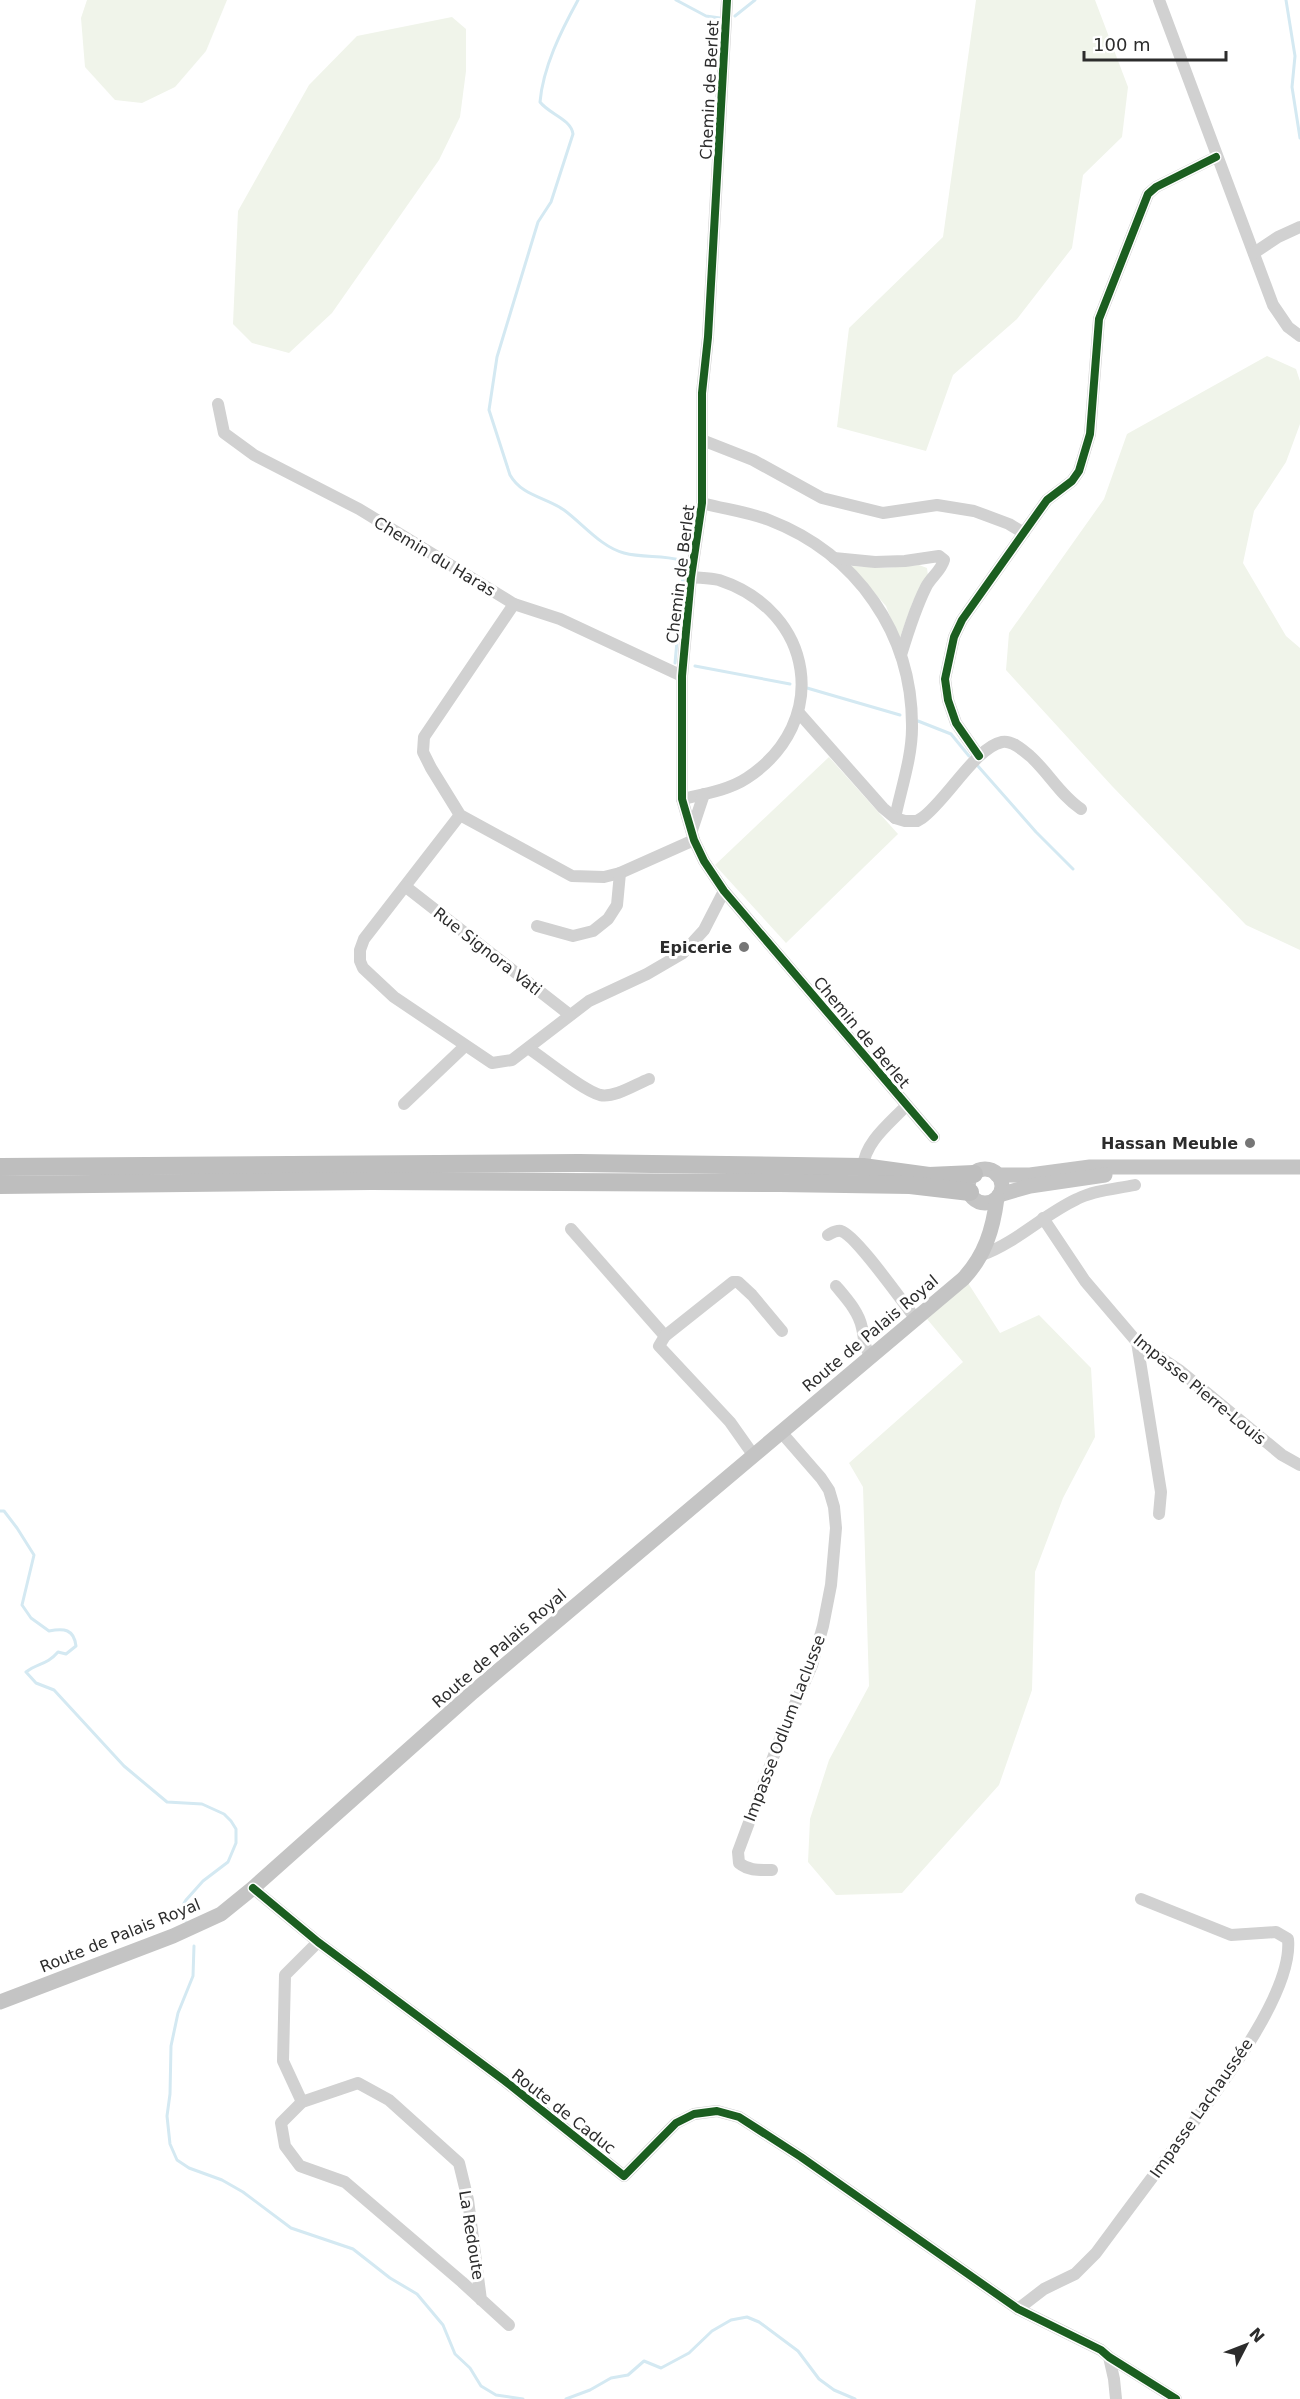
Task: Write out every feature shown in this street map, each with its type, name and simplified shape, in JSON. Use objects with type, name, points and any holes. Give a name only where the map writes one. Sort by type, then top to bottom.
[{"type":"highway","points":[[0,1167],[579,1163],[863,1167],[929,1176],[974,1174]]},
{"type":"highway","points":[[863,1167],[864,1173],[870,1178],[974,1197]]},
{"type":"highway","points":[[0,1185],[511,1181],[905,1185]]},
{"type":"main road","points":[[982,1256],[985,1230],[969,1182],[974,1174],[984,1169],[997,1175],[1030,1175],[1090,1167],[1300,1167]]},
{"type":"main road","points":[[974,1197],[987,1203],[998,1196],[1030,1186],[1137,1168]]},
{"type":"main road","points":[[997,1175],[1001,1184],[998,1196]]},
{"type":"main road","name":"Route de Palais Royal","points":[[0,2002],[173,1936],[221,1914],[473,1692],[963,1279],[982,1256],[990,1234],[998,1196]]},
{"type":"street","name":"Chemin de Berlet","points":[[727,0],[708,337],[702,393],[702,503],[682,676],[682,800],[704,861],[723,891],[934,1137]]},
{"type":"street","points":[[1159,0],[1273,305],[1288,327],[1300,336]]},
{"type":"street","points":[[980,756],[956,723],[948,700],[945,679],[957,628],[1047,500],[1072,481],[1085,457],[1090,434],[1099,319],[1148,194],[1156,187],[1216,157]]},
{"type":"street","points":[[1254,253],[1278,237],[1300,227]]},
{"type":"street","name":"Chemin du Haras","points":[[218,404],[224,434],[254,455],[359,509],[514,604],[560,619],[682,676]]},
{"type":"street","points":[[702,440],[753,460],[822,498],[883,513],[937,505],[974,511],[1024,532]]},
{"type":"street","points":[[702,503],[768,520],[807,539],[845,567],[875,601],[891,628],[911,688],[913,730],[895,818]]},
{"type":"street","points":[[832,558],[875,562],[905,561],[939,556],[944,560],[942,567],[927,585],[913,617],[901,655]]},
{"type":"street","points":[[682,800],[730,787],[746,779],[762,767],[790,733],[800,713],[801,666],[786,629],[757,601],[736,588],[717,580],[692,577]]},
{"type":"street","points":[[514,604],[424,737],[423,752],[430,768],[460,815],[572,876],[604,877],[620,873],[693,835],[704,794]]},
{"type":"street","points":[[800,713],[870,795],[895,818],[912,821],[922,818],[980,756],[1003,741],[1016,746],[1039,764],[1060,793],[1081,809]]},
{"type":"street","points":[[460,815],[364,939],[360,961],[363,968],[394,997],[492,1063],[512,1060],[589,1001],[647,974],[683,953],[704,930],[723,891]]},
{"type":"street","points":[[537,926],[573,936],[593,931],[608,919],[617,905],[620,873]]},
{"type":"street","name":"Rue Signora Vati","points":[[406,886],[570,1015]]},
{"type":"street","points":[[404,1104],[465,1046]]},
{"type":"street","points":[[528,1048],[585,1087],[601,1095],[614,1094],[649,1079]]},
{"type":"street","points":[[863,1167],[864,1157],[870,1144],[906,1106]]},
{"type":"street","points":[[982,1256],[1011,1242],[1043,1218],[1078,1198],[1136,1185]]},
{"type":"street","name":"Impasse Pierre-Louis","points":[[1043,1218],[1085,1281],[1137,1342],[1179,1370],[1278,1453],[1300,1465]]},
{"type":"street","points":[[571,1229],[730,1422],[754,1456]]},
{"type":"street","points":[[828,1235],[838,1231],[852,1239],[916,1319]]},
{"type":"street","points":[[662,1341],[733,1282],[738,1282],[752,1295],[782,1331]]},
{"type":"street","points":[[836,1286],[852,1305],[863,1329],[864,1345],[871,1356]]},
{"type":"street","points":[[1137,1342],[1161,1492],[1159,1514]]},
{"type":"street","name":"Impasse Odlum Laclusse","points":[[772,1870],[745,1868],[739,1863],[738,1851],[780,1739],[812,1665],[831,1585],[836,1528],[834,1507],[829,1490],[781,1432]]},
{"type":"street","name":"Route de Caduc","points":[[253,1888],[318,1942],[504,2081],[624,2175],[676,2123],[694,2114],[717,2111],[739,2117],[801,2157],[1018,2309],[1101,2350],[1108,2357],[1176,2399]]},
{"type":"street","name":"Impasse Lachaussée","points":[[1018,2309],[1044,2289],[1075,2274],[1096,2253],[1238,2062],[1264,2017],[1281,1980],[1288,1947],[1286,1938],[1276,1932],[1231,1935],[1141,1899]]},
{"type":"street","points":[[302,2102],[283,2061],[285,1975],[318,1942]]},
{"type":"street","name":"La Redoute","points":[[358,2083],[389,2100],[459,2163],[468,2200],[482,2300],[345,2182],[300,2166],[285,2146],[281,2123],[302,2102],[358,2083]]},
{"type":"street","points":[[482,2300],[509,2325]]},
{"type":"street","points":[[1108,2357],[1113,2372],[1116,2399]]},
{"type":"shaded area","points":[[87,0],[227,0],[206,51],[175,87],[142,103],[115,100],[85,67],[81,18]]},
{"type":"shaded area","points":[[976,0],[1095,0],[1128,87],[1122,137],[1083,175],[1072,248],[1017,319],[953,375],[926,451],[837,427],[849,328],[943,237]]},
{"type":"shaded area","points":[[452,17],[466,29],[466,71],[460,117],[439,160],[332,313],[289,353],[252,343],[233,324],[238,211],[309,85],[357,36]]},
{"type":"shaded area","points":[[1267,356],[1296,369],[1300,381],[1300,424],[1286,462],[1254,511],[1243,563],[1286,636],[1300,648],[1300,950],[1246,925],[1112,786],[1006,670],[1009,633],[1104,499],[1127,434]]},
{"type":"shaded area","points":[[919,565],[927,568],[928,576],[913,601],[899,640],[886,606],[851,566],[885,568]]},
{"type":"shaded area","points":[[829,757],[898,834],[786,943],[715,865]]},
{"type":"shaded area","points":[[968,1283],[1000,1333],[1039,1315],[1091,1368],[1095,1437],[1063,1498],[1035,1572],[1032,1690],[999,1785],[902,1893],[836,1895],[808,1862],[810,1819],[829,1760],[869,1686],[863,1487],[849,1463],[963,1362],[927,1319]]},
{"type":"waterway","points":[[578,0],[549,63],[540,102],[564,120],[573,134],[551,202],[538,222],[497,357],[489,410],[510,475],[521,488],[564,510],[600,540],[616,550],[631,555],[673,558],[680,560],[684,565],[675,663]]},
{"type":"waterway","points":[[676,0],[706,16],[720,18]]},
{"type":"waterway","points":[[735,16],[755,0]]},
{"type":"waterway","points":[[1286,0],[1295,56],[1292,87],[1300,138]]},
{"type":"waterway","points":[[695,666],[790,684]]},
{"type":"waterway","points":[[807,688],[900,715]]},
{"type":"waterway","points":[[918,721],[951,734],[969,756]]},
{"type":"waterway","points":[[977,765],[1036,832],[1073,869]]},
{"type":"waterway","points":[[0,1511],[4,1511],[34,1555],[22,1605],[31,1618],[49,1631],[64,1630],[71,1633],[76,1646],[66,1654],[58,1652],[26,1672],[36,1683],[54,1690],[124,1766],[167,1802],[202,1804],[224,1814],[236,1829],[236,1843],[228,1862],[203,1881],[180,1910],[185,1921]]},
{"type":"waterway","points":[[194,1946],[193,1976],[178,2013],[171,2046],[167,2116],[170,2144],[177,2160],[189,2168],[222,2180],[243,2192],[291,2228],[353,2249],[390,2278],[417,2294],[443,2325],[455,2354],[470,2368],[481,2386],[496,2395],[523,2399]]},
{"type":"waterway","points":[[566,2399],[590,2390],[611,2378],[628,2375],[644,2361],[661,2368],[689,2353],[712,2331],[731,2320],[747,2317],[759,2322],[798,2351],[819,2379],[834,2390],[855,2399]]},
{"type":"cycle path","points":[[727,0],[708,337],[702,393],[702,503],[691,577],[682,676],[682,799],[694,840],[704,861],[724,891],[934,1137]]},
{"type":"cycle path","points":[[979,756],[956,723],[948,700],[945,679],[954,637],[962,620],[1047,500],[1072,481],[1079,471],[1090,434],[1099,319],[1148,194],[1156,187],[1216,157]]},
{"type":"cycle path","points":[[253,1888],[318,1942],[505,2081],[624,2176],[676,2123],[694,2114],[717,2111],[739,2117],[801,2157],[1018,2309],[1101,2350],[1176,2399]]},
{"type":"place","name":"Epicerie","points":[[744,947]]},
{"type":"place","name":"Hassan Meuble","points":[[1250,1143]]}]
